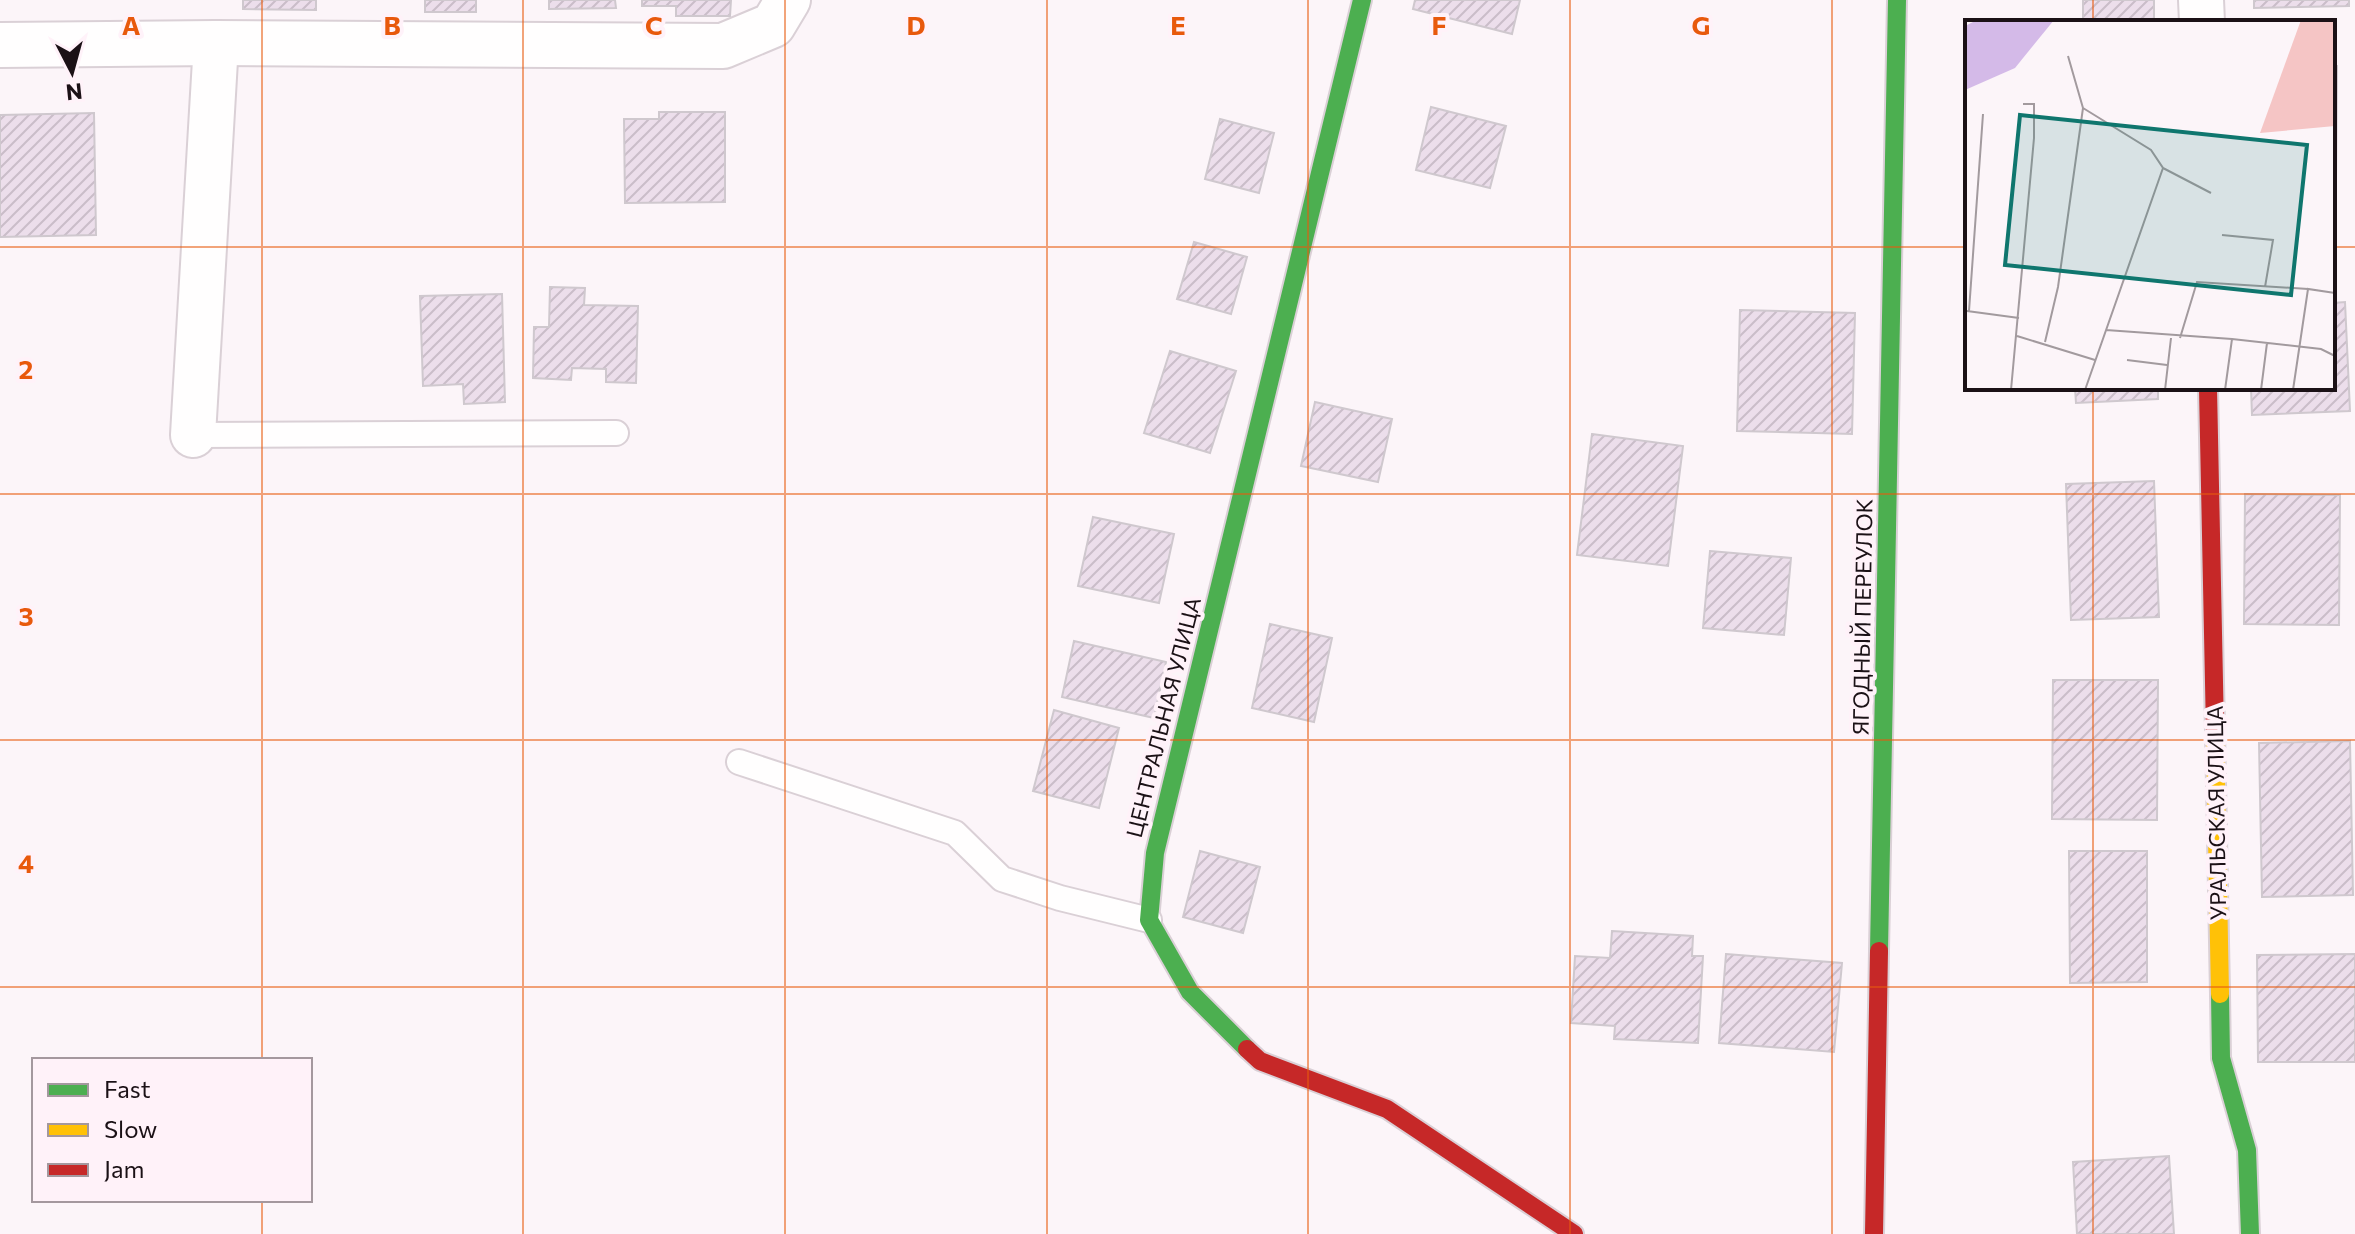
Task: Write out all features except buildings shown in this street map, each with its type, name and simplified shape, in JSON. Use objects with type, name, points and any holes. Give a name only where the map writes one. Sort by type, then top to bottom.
[{"type":"street","points":[[0,45],[723,46],[773,25],[788,0]]},
{"type":"street","name":"ЦЕНТРАЛЬНАЯ УЛИЦА","points":[[1149,920],[1155,853],[1362,0]]},
{"type":"street","name":"ЯГОДНЫЙ ПЕРЕУЛОК","points":[[1874,1234],[1897,0]]},
{"type":"street","points":[[2201,0],[2202,20]]},
{"type":"street","points":[[193,435],[216,43]]},
{"type":"street","name":"УРАЛЬСКАЯ УЛИЦА","points":[[2208,390],[2221,1058],[2247,1150],[2250,1234]]},
{"type":"street","points":[[1149,920],[1190,992],[1260,1061],[1387,1109],[1574,1234]]},
{"type":"lane","points":[[193,435],[616,433]]},
{"type":"lane","points":[[739,762],[955,833],[1002,879],[1060,898],[1149,920]]},
{"type":"traffic: fast","points":[[1247,1049],[1190,992],[1149,920],[1155,853],[1362,0]]},
{"type":"traffic: fast","points":[[1879,951],[1897,0]]},
{"type":"traffic: fast","points":[[2220,994],[2221,1058],[2247,1150],[2250,1234]]},
{"type":"traffic: slow","points":[[2215,731],[2220,994]]},
{"type":"traffic: jam","points":[[2208,390],[2215,731]]},
{"type":"traffic: jam","points":[[1874,1234],[1879,951]]},
{"type":"traffic: jam","points":[[1247,1049],[1260,1061],[1387,1109],[1574,1234]]}]
